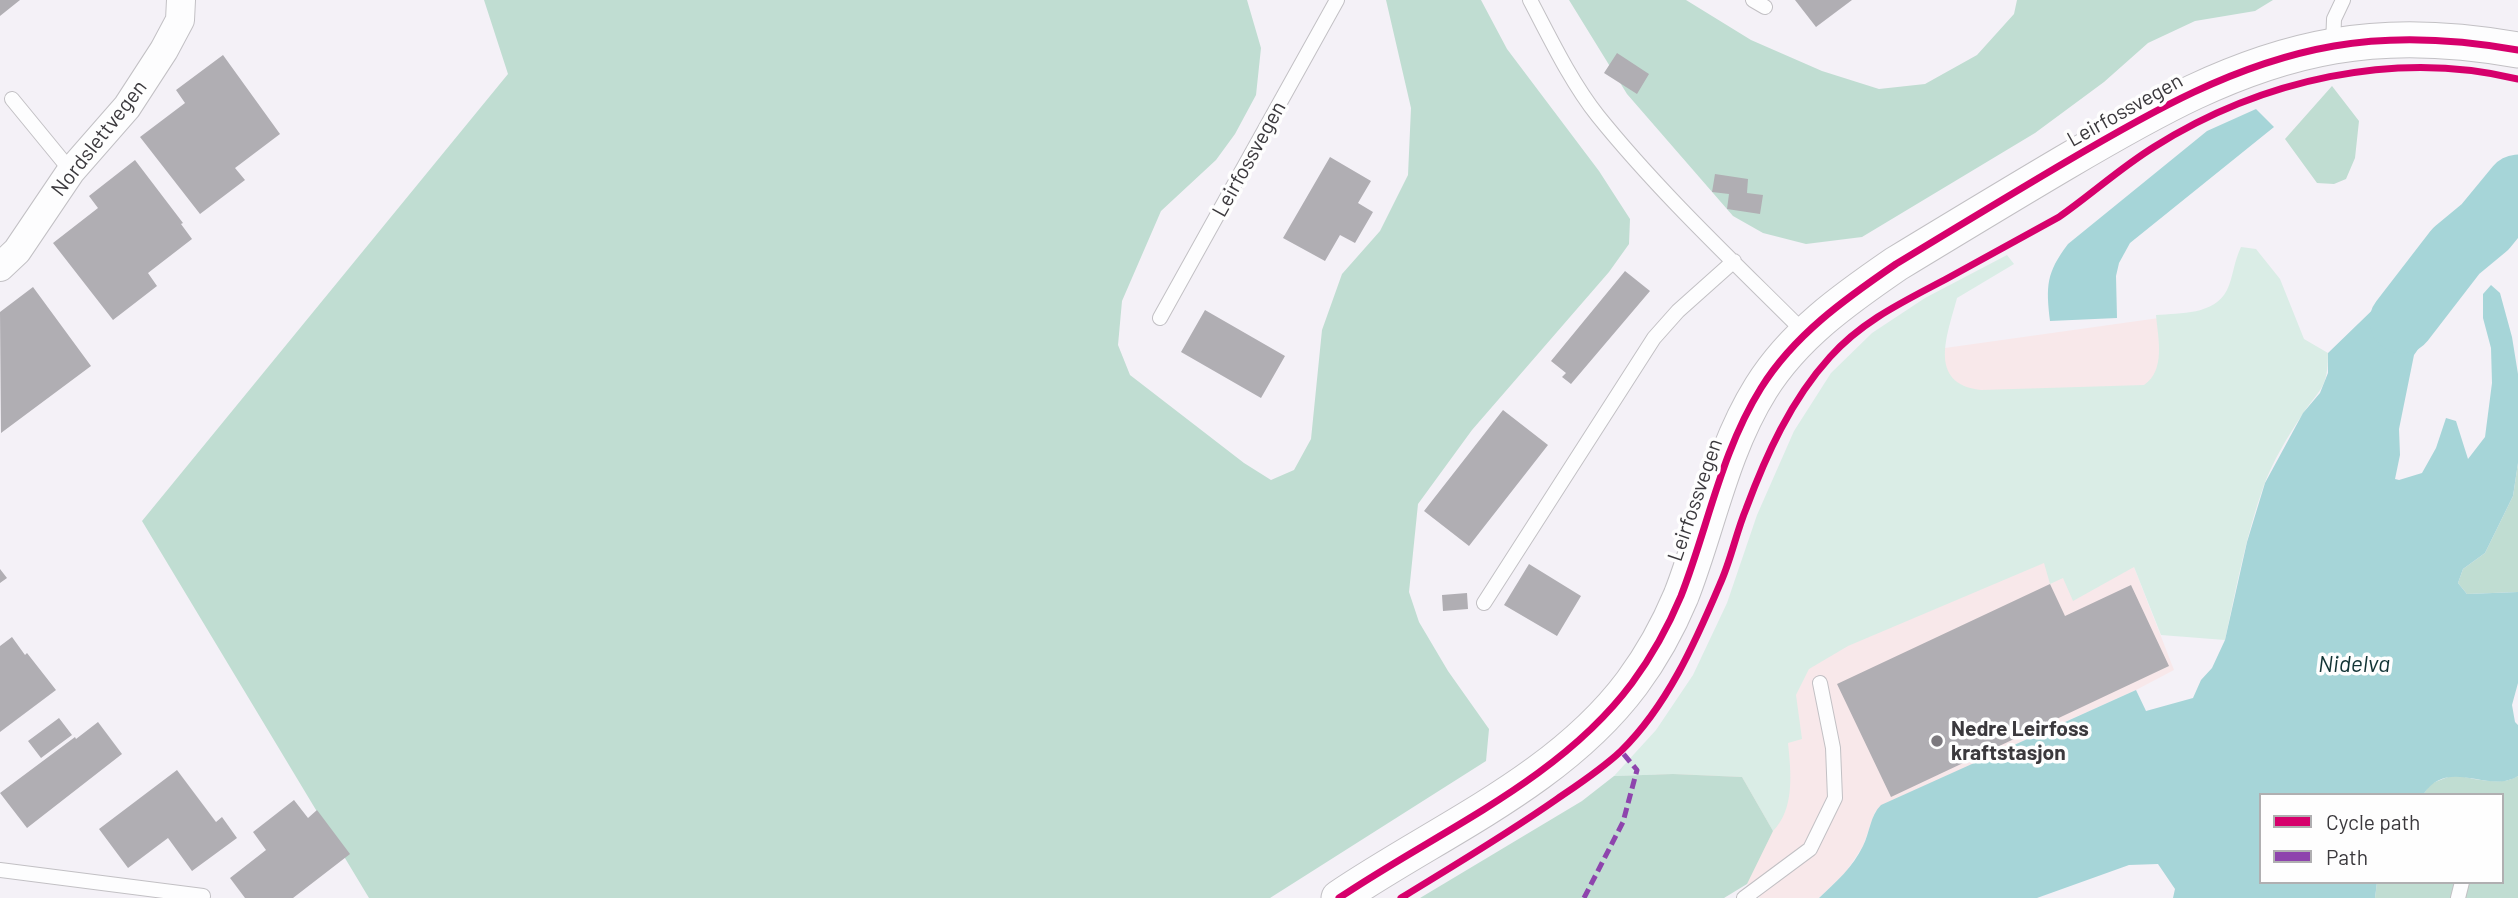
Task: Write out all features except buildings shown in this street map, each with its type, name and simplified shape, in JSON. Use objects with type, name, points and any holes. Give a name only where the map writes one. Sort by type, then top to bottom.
[{"type":"street","name":"Nordslettvegen","points":[[0,267],[17,251],[71,171],[127,107],[180,20],[181,0]]},
{"type":"street","name":"Leirfossvegen","points":[[1339,898],[1502,797],[1560,757],[1597,726],[1632,683],[1658,644],[1681,595],[1716,489],[1741,426],[1761,388],[1806,334],[1859,289],[1896,264],[2142,117],[2224,77],[2276,60],[2333,46],[2376,41],[2463,41],[2518,50]]},
{"type":"lane","name":"Leirfossvegen","points":[[1160,318],[1337,0]]},
{"type":"lane","points":[[1530,0],[1552,43],[1597,114],[1657,183],[1806,334]]},
{"type":"lane","points":[[2333,46],[2334,19],[2343,0]]},
{"type":"lane","points":[[12,99],[71,171]]},
{"type":"lane","points":[[1484,603],[1654,338],[1678,311],[1734,261]]},
{"type":"lane","points":[[1744,898],[1810,849],[1835,798],[1833,748],[1820,683]]},
{"type":"lane","points":[[0,870],[203,896]]},
{"type":"shaded area","points":[[2241,247],[2256,249],[2280,279],[2304,339],[2328,353],[2328,365],[2322,387],[2286,440],[2264,485],[2247,543],[2225,640],[2161,635],[2134,567],[2073,601],[2063,578],[2050,584],[2044,563],[1848,646],[1809,669],[1796,695],[1802,739],[1788,743],[1790,790],[1785,812],[1773,831],[1742,777],[1673,774],[1614,776],[1656,730],[1693,675],[1727,603],[1757,515],[1794,431],[1831,373],[1872,333],[1925,298],[2007,255],[2014,264],[1957,298],[1945,355],[1953,378],[1964,386],[1981,390],[2144,385],[2151,379],[2158,362],[2156,315],[2186,313],[2214,304],[2227,290]]},
{"type":"shaded area","points":[[2166,317],[2134,567],[2174,670],[1875,812],[1863,846],[1846,872],[1819,898],[1760,898],[1735,870],[1648,788],[1920,360],[1945,348]]},
{"type":"green space","points":[[484,0],[1247,0],[1261,48],[1256,95],[1235,134],[1216,160],[1161,211],[1122,301],[1118,345],[1130,375],[1244,463],[1271,480],[1294,470],[1311,439],[1322,330],[1342,274],[1380,231],[1408,175],[1411,108],[1386,0],[1481,0],[1507,49],[1599,171],[1630,219],[1629,244],[1609,272],[1472,430],[1418,504],[1409,592],[1419,622],[1448,671],[1489,729],[1486,761],[1270,898],[369,898],[142,521],[508,74]]},
{"type":"green space","points":[[1569,0],[1686,0],[1751,40],[1822,71],[1879,89],[1925,84],[1977,55],[2014,14],[2017,0],[2273,0],[2255,11],[2195,21],[2148,43],[2104,82],[2035,133],[1862,237],[1806,244],[1763,233],[1733,216],[1627,94]]},
{"type":"green space","points":[[2332,86],[2359,121],[2355,158],[2346,179],[2334,184],[2317,183],[2285,139]]},
{"type":"green space","points":[[2518,463],[2518,592],[2467,594],[2458,583],[2463,569],[2485,553],[2513,496]]},
{"type":"green space","points":[[1673,774],[1742,777],[1773,831],[1747,884],[1724,898],[1420,898],[1582,801],[1614,776]]},
{"type":"green space","points":[[2453,775],[2495,781],[2518,776],[2518,898],[2375,898],[2377,884],[2504,884],[2504,793],[2424,793],[2430,784]]},
{"type":"water","points":[[2256,109],[2274,127],[2130,243],[2119,263],[2116,276],[2117,318],[2050,321],[2049,280],[2055,263],[2068,244],[2207,131]]},
{"type":"water","name":"Nidelva","points":[[2456,251],[2450,304],[2414,355],[2399,429],[2400,455],[2395,479],[2422,473],[2436,448],[2446,418],[2456,421],[2468,459],[2485,437],[2492,383],[2491,348],[2483,318],[2483,294],[2491,285],[2500,293],[2512,337],[2518,374],[2518,463],[2513,496],[2485,553],[2463,569],[2458,583],[2467,594],[2518,592],[2518,683],[2512,705],[2518,725],[2518,776],[2494,782],[2444,778],[2425,793],[2259,793],[2259,884],[2377,884],[2375,898],[2173,898],[2175,889],[2158,864],[2129,865],[2037,898],[1819,898],[1844,874],[1859,854],[1881,805],[2136,690],[2146,711],[2193,698],[2201,680],[2212,668],[2225,640],[2247,542],[2265,483],[2303,413],[2320,393],[2328,373],[2328,353],[2390,293],[2422,253]]},
{"type":"waterway","name":"Nidelva","points":[[2402,321],[2456,251],[2485,227],[2518,187]]},
{"type":"marked path","points":[[1584,898],[1623,822],[1637,770],[1621,751]]},
{"type":"cycle path","points":[[1339,898],[1495,802],[1569,749],[1603,718],[1639,673],[1671,619],[1691,570],[1735,438],[1761,388],[1789,351],[1822,319],[1858,291],[1896,264],[2128,126],[2194,92],[2262,64],[2334,46],[2380,40],[2449,41],[2518,50]]},
{"type":"cycle path","points":[[1401,898],[1582,782],[1614,758],[1637,733],[1666,694],[1700,629],[1724,575],[1742,518],[1781,429],[1816,374],[1856,332],[1900,303],[2059,217],[2154,147],[2238,104],[2283,88],[2377,70],[2424,68],[2471,71],[2518,79]]},
{"type":"place","name":"Nedre Leirfoss kraftstasjon","points":[[1937,741]]}]
